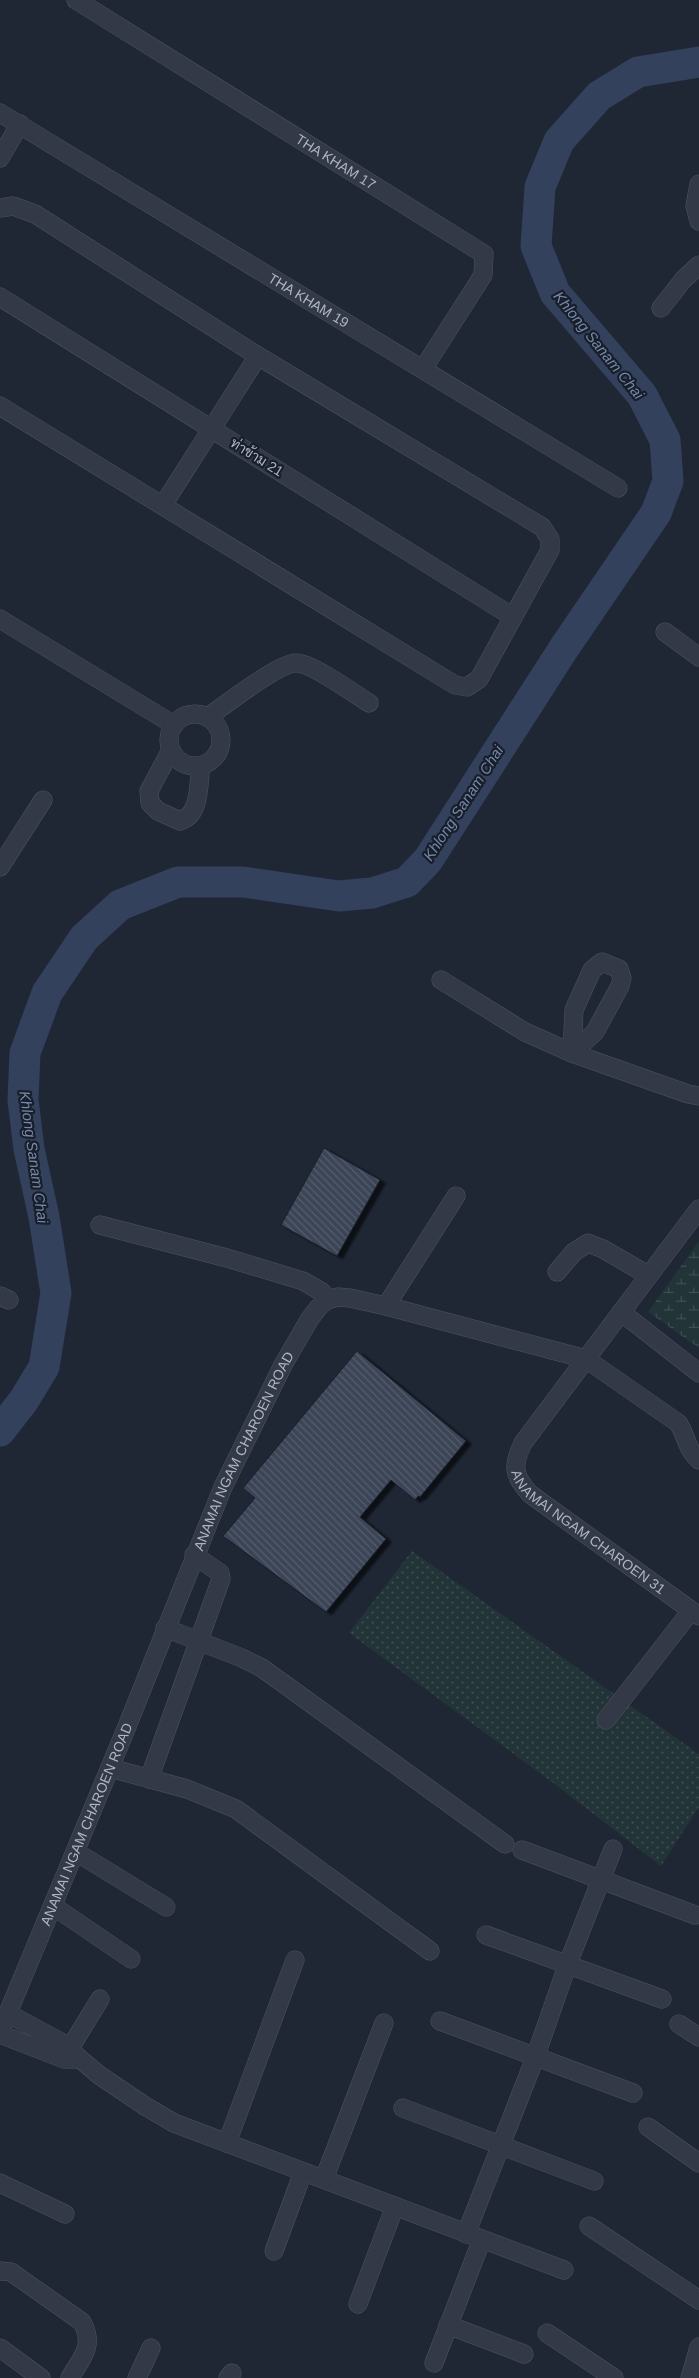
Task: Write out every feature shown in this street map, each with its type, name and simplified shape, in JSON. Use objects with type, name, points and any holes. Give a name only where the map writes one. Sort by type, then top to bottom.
[{"type":"street","name":"THA KHAM 17","points":[[76,0],[484,254],[483,275],[423,369]]},
{"type":"street","name":"THA KHAM 19","points":[[0,112],[618,488]]},
{"type":"street","points":[[0,158],[20,124]]},
{"type":"street","points":[[699,184],[695,206],[699,221]]},
{"type":"street","points":[[0,208],[13,206],[35,214],[258,356],[542,527],[550,539],[550,550],[479,679],[466,687],[454,685],[0,406]]},
{"type":"street","points":[[661,308],[683,280],[699,265]]},
{"type":"street","name":"ท่าข้าม 21","points":[[0,297],[513,617]]},
{"type":"street","points":[[163,505],[258,356]]},
{"type":"street","points":[[0,619],[174,725]]},
{"type":"street","points":[[665,632],[699,656]]},
{"type":"street","points":[[208,717],[254,685],[288,664],[296,662],[322,674],[369,703]]},
{"type":"street","points":[[193,714],[208,717],[215,723],[222,740],[216,757],[201,766],[194,767],[180,762],[171,750],[169,737],[174,725],[186,716],[193,714]]},
{"type":"street","points":[[171,750],[149,791],[150,804],[158,810],[180,821],[189,817],[196,805],[201,766]]},
{"type":"street","points":[[0,865],[43,800]]},
{"type":"street","points":[[602,962],[610,963],[619,969],[622,978],[620,986],[595,1032],[572,1053],[574,1010],[592,970],[602,962]]},
{"type":"street","points":[[441,980],[525,1032],[572,1053],[678,1091],[699,1096]]},
{"type":"street","points":[[386,1306],[456,1196]]},
{"type":"street","points":[[586,1359],[699,1209]]},
{"type":"street","points":[[100,1225],[227,1258],[303,1281],[322,1292],[327,1300],[338,1297],[350,1298],[386,1306],[586,1359],[678,1423],[684,1431],[686,1445],[699,1460]]},
{"type":"street","points":[[556,1272],[574,1252],[588,1243],[648,1275]]},
{"type":"street","name":"ANAMAI NGAM CHAROEN ROAD","points":[[2,2024],[76,1852],[194,1555],[245,1440],[309,1320],[327,1300]]},
{"type":"street","points":[[621,1312],[699,1373]]},
{"type":"street","name":"ANAMAI NGAM CHAROEN 31","points":[[586,1359],[523,1443],[517,1455],[515,1468],[518,1481],[530,1494],[695,1614]]},
{"type":"street","points":[[149,1779],[221,1579],[220,1573],[194,1555]]},
{"type":"street","points":[[606,1720],[695,1614]]},
{"type":"street","points":[[165,1628],[242,1658],[262,1668],[505,1844]]},
{"type":"street","points":[[110,1768],[187,1789],[236,1809],[430,1951]]},
{"type":"street","points":[[434,2364],[448,2325],[499,2146],[535,2058],[567,1966],[602,1881],[612,1849]]},
{"type":"street","points":[[522,1850],[695,1915]]},
{"type":"street","points":[[76,1852],[166,1907]]},
{"type":"street","points":[[53,1906],[131,1959]]},
{"type":"street","points":[[486,1935],[662,1999]]},
{"type":"street","points":[[227,2143],[295,1960]]},
{"type":"street","points":[[71,2056],[100,1999]]},
{"type":"street","points":[[440,2021],[633,2093]]},
{"type":"street","points":[[324,2179],[384,2023]]},
{"type":"street","points":[[2,2024],[59,2040],[71,2056],[164,2118],[564,2270]]},
{"type":"street","points":[[679,2024],[699,2037]]},
{"type":"street","points":[[403,2108],[594,2181]]},
{"type":"street","points":[[648,2127],[699,2163]]},
{"type":"street","points":[[274,2251],[303,2172]]},
{"type":"street","points":[[0,2183],[66,2214]]},
{"type":"street","points":[[358,2304],[395,2206]]},
{"type":"street","points":[[589,2226],[699,2300]]},
{"type":"street","points":[[0,2271],[11,2272],[82,2322],[88,2334],[88,2346],[70,2378]]},
{"type":"street","points":[[448,2325],[524,2354]]},
{"type":"street","points":[[547,2333],[614,2378]]},
{"type":"street","points":[[690,2378],[699,2347]]},
{"type":"street","points":[[0,2348],[41,2378]]},
{"type":"street","points":[[137,2378],[151,2348]]},
{"type":"green space","points":[[699,1241],[699,1348],[648,1312]]},
{"type":"green space","points":[[412,1551],[699,1754],[699,1807],[661,1866],[556,1785],[349,1633]]},
{"type":"building","points":[[324,1148],[380,1180],[337,1256],[281,1225]]},
{"type":"building","points":[[357,1351],[466,1441],[420,1497],[418,1496],[415,1500],[391,1480],[360,1517],[386,1539],[326,1612],[223,1536],[255,1498],[243,1488]]},
{"type":"waterway","name":"Khlong Sanam Chai","points":[[0,1431],[24,1400],[44,1367],[56,1293],[44,1217],[29,1149],[23,1100],[25,1053],[47,993],[84,938],[120,905],[178,882],[243,882],[339,896],[372,893],[407,882],[428,860],[564,648],[656,513],[668,481],[665,440],[642,395],[555,293],[536,246],[540,187],[559,141],[599,96],[638,72],[699,62]]}]
